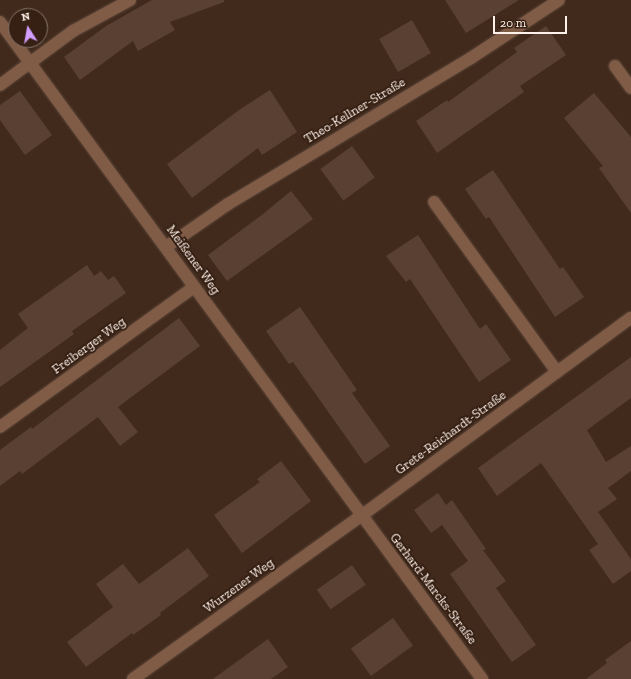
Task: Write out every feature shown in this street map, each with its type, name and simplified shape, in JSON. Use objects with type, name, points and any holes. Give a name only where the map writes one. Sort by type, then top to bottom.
[{"type":"street","points":[[0,85],[74,31],[130,0]]},
{"type":"street","name":"Theo-Kellner-Straße","points":[[166,247],[228,204],[471,58],[559,0]]},
{"type":"street","name":"Meißener Weg","points":[[0,22],[166,247],[361,516]]},
{"type":"street","points":[[615,66],[631,88]]},
{"type":"street","points":[[434,202],[557,372]]},
{"type":"street","name":"Freiberger Weg","points":[[0,427],[194,287]]},
{"type":"street","name":"Grete-Reichardt-Straße","points":[[361,516],[631,318]]},
{"type":"street","name":"Wurzener Weg","points":[[133,679],[361,516]]},
{"type":"street","name":"Gerhard-Marcks-Straße","points":[[361,516],[482,679]]},
{"type":"building","points":[[152,0],[224,0],[224,2],[170,22],[175,30],[138,51],[133,41],[80,80],[64,57],[106,26]]},
{"type":"building","points":[[445,0],[519,0],[466,33]]},
{"type":"building","points":[[412,20],[431,53],[398,72],[379,39]]},
{"type":"building","points":[[546,26],[566,55],[520,86],[524,92],[437,153],[416,121],[447,100],[448,102],[517,52],[514,48]]},
{"type":"building","points":[[270,90],[297,132],[262,155],[258,148],[192,198],[167,164],[239,110]]},
{"type":"building","points":[[20,91],[52,135],[25,155],[0,120],[0,105]]},
{"type":"building","points":[[594,93],[631,137],[631,213],[599,168],[603,166],[564,118]]},
{"type":"building","points":[[352,146],[375,178],[343,200],[320,169]]},
{"type":"building","points":[[493,170],[560,269],[563,267],[584,297],[555,317],[489,217],[486,219],[465,189]]},
{"type":"building","points":[[291,191],[313,219],[227,281],[208,255]]},
{"type":"building","points":[[418,235],[480,329],[486,324],[511,360],[479,382],[410,279],[406,282],[386,256]]},
{"type":"building","points":[[87,265],[94,276],[101,271],[108,280],[114,276],[126,293],[72,331],[74,334],[0,387],[0,350],[28,328],[18,314]]},
{"type":"building","points":[[300,307],[357,390],[352,393],[390,446],[365,464],[293,362],[289,364],[266,331]]},
{"type":"building","points":[[179,318],[200,346],[118,407],[138,432],[120,446],[98,417],[22,474],[20,471],[0,486],[0,450],[31,427],[32,429]]},
{"type":"building","points":[[631,357],[631,398],[587,430],[606,462],[631,446],[631,471],[608,488],[617,499],[598,512],[631,559],[631,571],[613,584],[589,550],[598,544],[541,463],[497,496],[478,468]]},
{"type":"building","points":[[281,461],[311,501],[242,553],[214,515],[260,482],[257,479]]},
{"type":"building","points":[[438,493],[446,505],[452,500],[486,549],[483,550],[506,581],[496,588],[536,645],[512,662],[450,574],[468,561],[442,525],[431,533],[414,510]]},
{"type":"building","points":[[188,548],[209,576],[160,613],[161,615],[133,635],[132,633],[86,667],[67,642],[113,607],[96,584],[123,564],[139,584]]},
{"type":"building","points":[[352,565],[366,585],[331,609],[317,590]]},
{"type":"building","points":[[393,618],[413,646],[371,676],[351,649]]},
{"type":"building","points":[[268,639],[288,667],[271,679],[213,679]]},
{"type":"building","points":[[631,641],[631,679],[586,679],[607,663],[605,660]]}]
